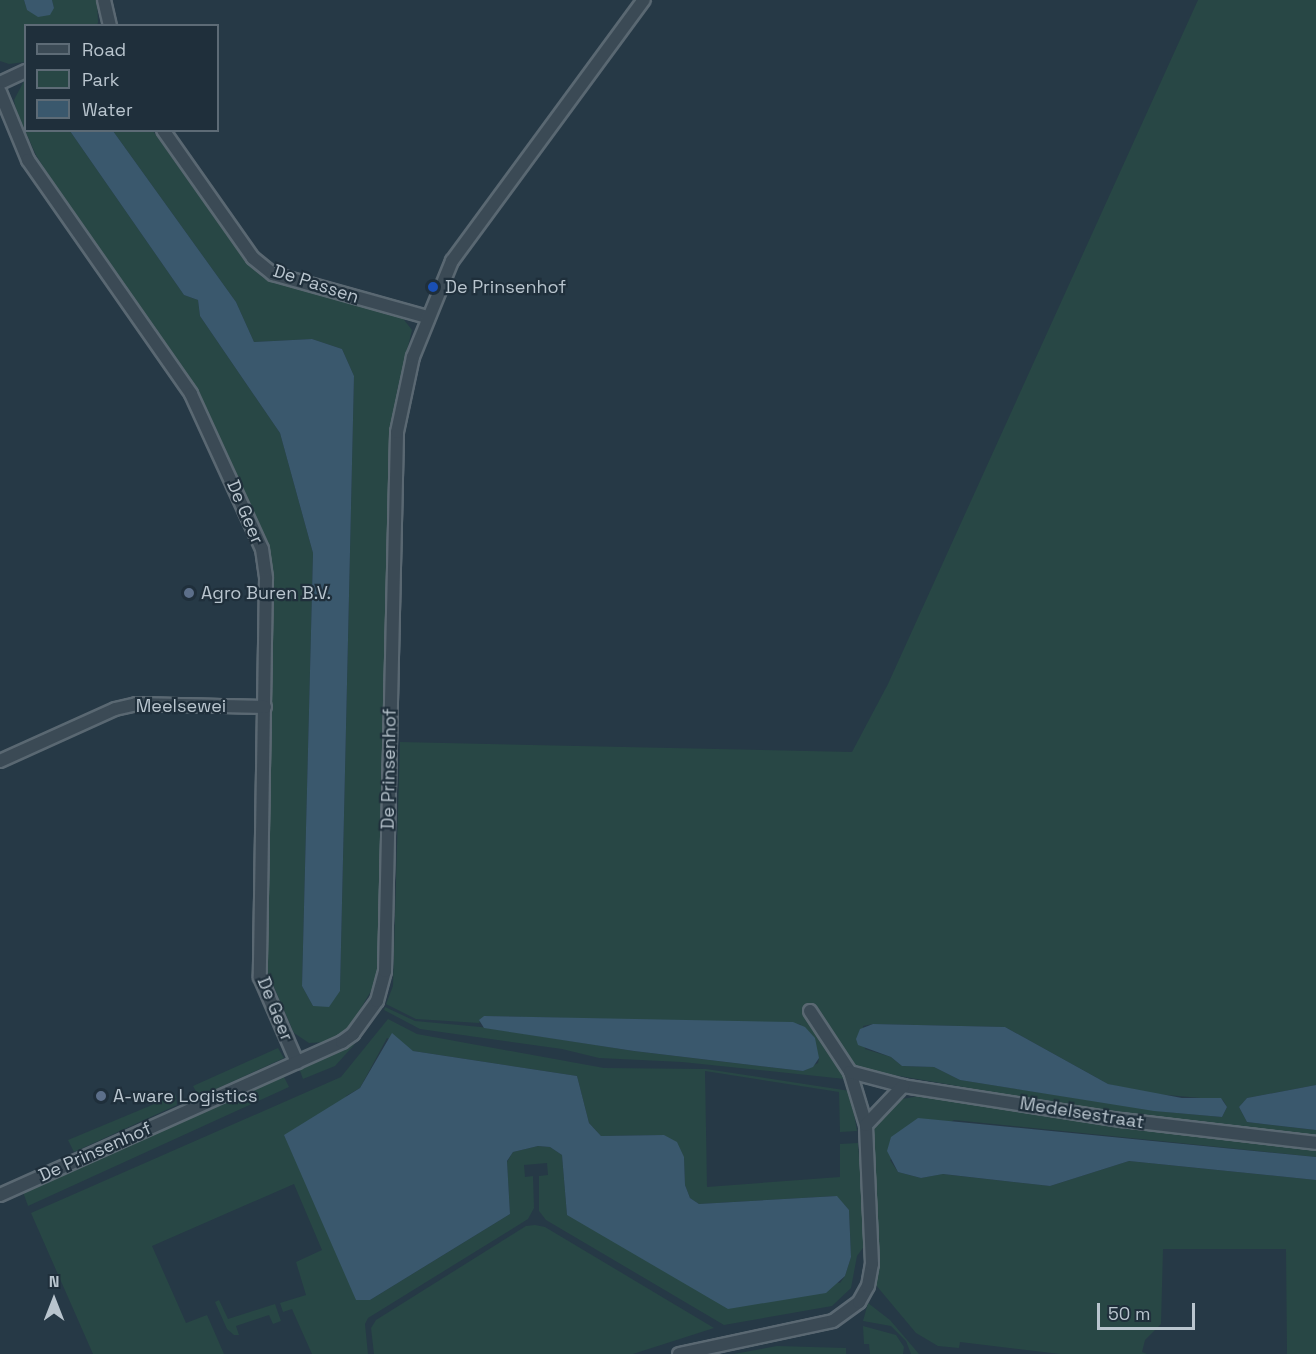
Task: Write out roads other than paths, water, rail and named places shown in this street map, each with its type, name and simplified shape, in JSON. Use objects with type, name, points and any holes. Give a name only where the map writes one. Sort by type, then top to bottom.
[{"type":"street","points":[[104,0],[110,24]]},
{"type":"street","name":"De Prinsenhof","points":[[0,1194],[348,1039],[377,1001],[382,988],[397,432],[413,357],[427,317],[452,261],[644,0]]},
{"type":"street","points":[[0,83],[24,72]]},
{"type":"street","name":"De Geer","points":[[0,93],[28,160],[191,394],[262,549],[266,579],[260,977],[297,1062]]},
{"type":"street","name":"De Passen","points":[[165,132],[254,258],[273,274],[427,317]]},
{"type":"street","name":"Meelsewei","points":[[0,761],[115,709],[136,704],[265,707]]},
{"type":"street","points":[[679,1354],[833,1320],[860,1302],[868,1286],[872,1264],[866,1125],[850,1072],[810,1011]]},
{"type":"street","name":"Medelsestraat","points":[[850,1072],[903,1086],[1121,1120],[1316,1143]]},
{"type":"street","points":[[866,1125],[903,1086]]},
{"type":"water","points":[[24,0],[52,0],[54,8],[50,15],[38,17],[27,10]]},
{"type":"water","points":[[71,132],[114,132],[236,302],[254,342],[312,339],[342,349],[354,376],[340,991],[329,1007],[313,1006],[302,986],[313,553],[280,433],[200,316],[198,300],[184,295]]},
{"type":"water","points":[[484,1016],[793,1022],[805,1027],[815,1038],[819,1058],[813,1067],[803,1071],[634,1051],[484,1028],[479,1020]]},
{"type":"water","points":[[873,1024],[1005,1027],[1108,1084],[1182,1098],[1221,1098],[1227,1107],[1222,1117],[1154,1111],[960,1080],[934,1067],[902,1066],[891,1057],[858,1045],[856,1039],[860,1029]]},
{"type":"water","points":[[392,1033],[413,1051],[577,1076],[589,1123],[601,1136],[664,1135],[677,1142],[684,1157],[685,1185],[690,1198],[699,1204],[837,1196],[849,1210],[851,1257],[845,1276],[826,1293],[728,1309],[567,1215],[562,1155],[550,1147],[538,1146],[513,1152],[507,1161],[510,1214],[370,1300],[356,1300],[284,1135],[360,1088]]},
{"type":"water","points":[[1316,1085],[1316,1130],[1247,1122],[1239,1107],[1247,1098]]},
{"type":"water","points":[[918,1118],[1316,1157],[1316,1180],[1129,1161],[1050,1186],[943,1174],[921,1178],[898,1172],[887,1151],[891,1137]]},
{"type":"place","name":"De Prinsenhof","points":[[433,287]]},
{"type":"place","name":"Agro Buren B.V.","points":[[189,593]]},
{"type":"place","name":"A-ware Logistics","points":[[101,1096]]}]
